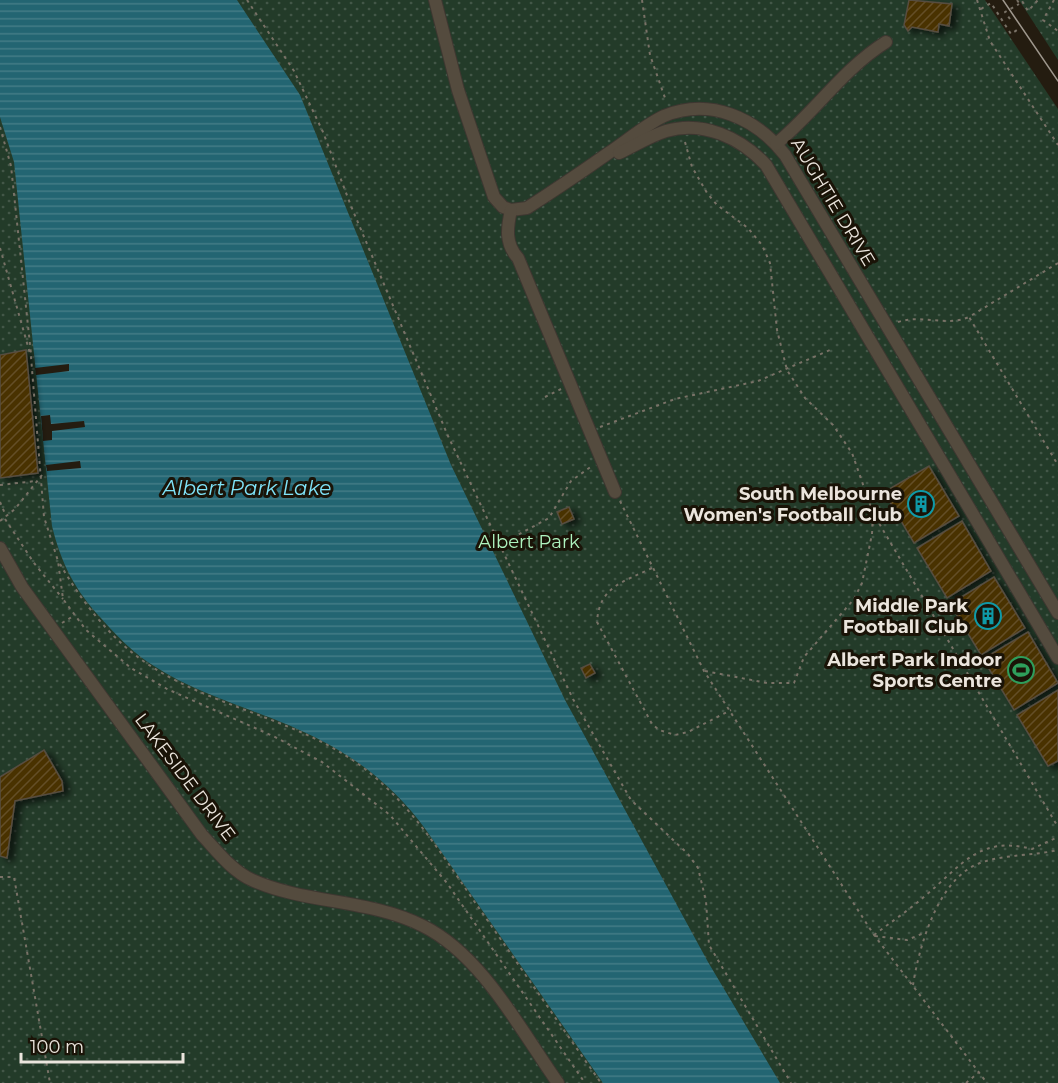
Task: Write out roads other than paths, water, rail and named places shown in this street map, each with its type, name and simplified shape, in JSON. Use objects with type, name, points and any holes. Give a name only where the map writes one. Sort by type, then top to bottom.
[{"type":"street","points":[[435,0],[458,90],[490,187],[498,203],[511,210],[508,231],[510,245],[615,492]]},
{"type":"street","points":[[776,144],[805,118],[852,66],[886,42]]},
{"type":"street","name":"AUGHTIE DRIVE","points":[[511,210],[527,208],[664,116],[694,110],[731,113],[757,127],[776,144],[1058,613]]},
{"type":"street","points":[[588,167],[676,128],[699,129],[725,135],[761,160],[1058,658]]},
{"type":"street","name":"LAKESIDE DRIVE","points":[[1,553],[202,836],[233,867],[253,881],[375,909],[433,931],[480,972],[558,1083]]},
{"type":"street","points":[[0,570],[15,574]]},
{"type":"water","name":"Albert Park Lake","points":[[0,0],[237,0],[300,95],[451,465],[565,700],[708,962],[780,1083],[603,1083],[416,816],[392,791],[367,769],[324,742],[282,722],[195,688],[154,666],[119,637],[83,597],[65,564],[52,526],[14,162],[0,117]]},
{"type":"tram line","points":[[1003,0],[1058,81]]},
{"type":"place","name":"South Melbourne Women's Football Club","points":[[921,504]]},
{"type":"place","name":"Middle Park Football Club","points":[[988,616]]},
{"type":"place","name":"Albert Park Indoor Sports Centre","points":[[1021,670]]},
{"type":"park label","name":"Albert Park","points":[[529,542]]}]
